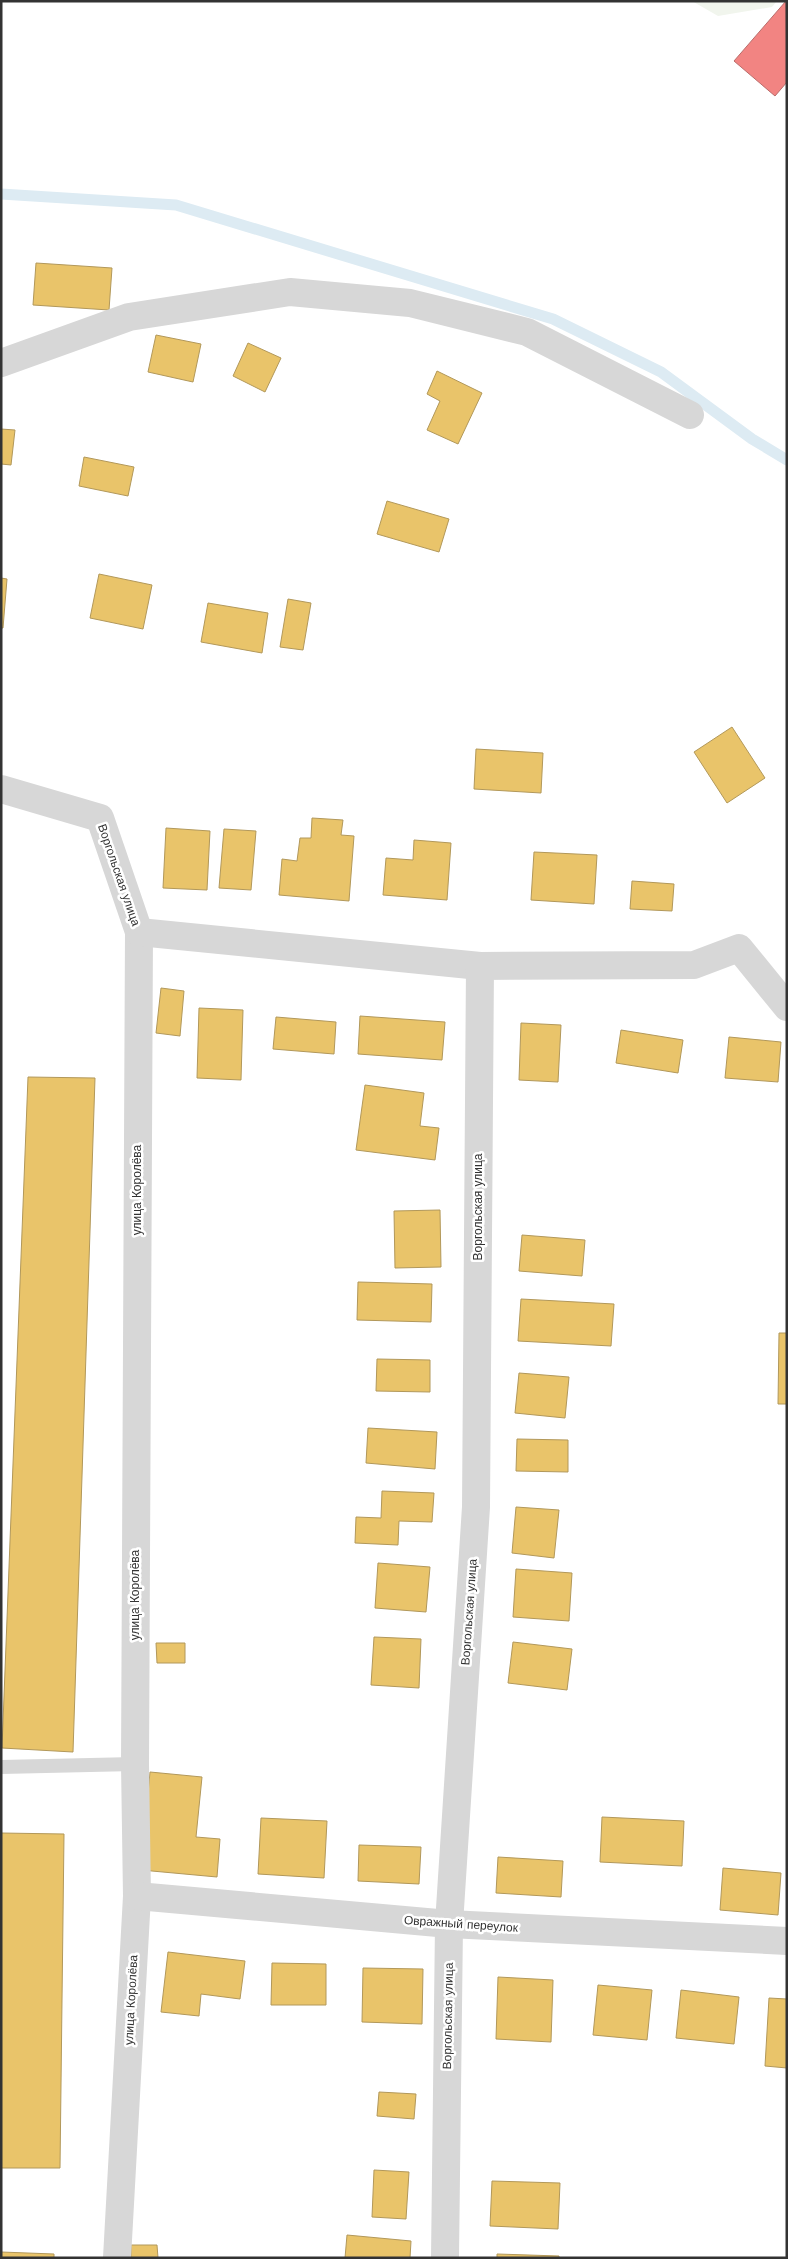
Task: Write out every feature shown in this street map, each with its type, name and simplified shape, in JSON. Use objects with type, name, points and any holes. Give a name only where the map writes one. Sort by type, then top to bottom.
[{"type":"street","points":[[1,363],[129,317],[290,292],[410,303],[527,332],[690,416]]},
{"type":"street","name":"Воргольская улица","points":[[1,789],[100,818],[139,932],[480,966],[694,965],[739,948],[787,1007]]},
{"type":"street","name":"улица Королёва","points":[[117,2258],[137,1896],[135,1764],[139,932]]},
{"type":"street","name":"Воргольская улица","points":[[445,2258],[448,1924],[476,1507],[480,966]]},
{"type":"street","name":"Овражный переулок","points":[[137,1896],[448,1924],[787,1941]]},
{"type":"lane","points":[[1,1767],[135,1764]]},
{"type":"shaded area","points":[[692,1],[777,1],[772,7],[718,16]]},
{"type":"building: Жильё","points":[[36,263],[112,268],[109,310],[33,305]]},
{"type":"building: Жильё","points":[[156,335],[201,344],[193,382],[148,372]]},
{"type":"building: Жильё","points":[[248,343],[281,358],[265,392],[233,376]]},
{"type":"building: Жильё","points":[[437,371],[482,393],[458,444],[427,430],[440,401],[427,394]]},
{"type":"building: Жильё","points":[[1,429],[15,430],[11,465],[1,464]]},
{"type":"building: Жильё","points":[[84,457],[134,467],[128,496],[79,486]]},
{"type":"building: Жильё","points":[[387,501],[449,519],[439,552],[377,534]]},
{"type":"building: Жильё","points":[[99,574],[152,585],[143,629],[90,618]]},
{"type":"building: Жильё","points":[[1,578],[7,579],[3,628],[1,628]]},
{"type":"building: Жильё","points":[[288,599],[311,603],[303,650],[280,647]]},
{"type":"building: Жильё","points":[[208,603],[268,613],[262,653],[201,642]]},
{"type":"building: Жильё","points":[[732,727],[765,778],[727,803],[694,752]]},
{"type":"building: Жильё","points":[[476,749],[543,753],[541,793],[474,789]]},
{"type":"building: Жильё","points":[[312,818],[343,820],[341,835],[354,836],[349,901],[279,895],[282,859],[297,861],[300,838],[311,838]]},
{"type":"building: Жильё","points":[[166,828],[210,831],[207,890],[163,888]]},
{"type":"building: Жильё","points":[[224,829],[256,831],[251,890],[219,888]]},
{"type":"building: Жильё","points":[[414,840],[451,843],[447,900],[383,895],[386,858],[413,860]]},
{"type":"building: Жильё","points":[[534,852],[597,855],[594,904],[531,900]]},
{"type":"building: Жильё","points":[[632,881],[674,884],[672,911],[630,909]]},
{"type":"building: Жильё","points":[[161,988],[184,991],[180,1036],[156,1033]]},
{"type":"building: Жильё","points":[[199,1008],[243,1010],[241,1080],[197,1078]]},
{"type":"building: Жильё","points":[[360,1016],[445,1022],[442,1060],[358,1054]]},
{"type":"building: Жильё","points":[[276,1017],[336,1022],[334,1054],[273,1049]]},
{"type":"building: Жильё","points":[[521,1023],[561,1025],[558,1082],[519,1080]]},
{"type":"building: Жильё","points":[[621,1030],[683,1040],[678,1073],[616,1063]]},
{"type":"building: Жильё","points":[[729,1037],[781,1042],[778,1082],[725,1078]]},
{"type":"building: Жильё","points":[[28,1077],[95,1078],[73,1752],[2,1748]]},
{"type":"building: Жильё","points":[[365,1085],[424,1093],[420,1126],[439,1128],[435,1160],[356,1150]]},
{"type":"building: Жильё","points":[[440,1210],[441,1267],[395,1268],[394,1211]]},
{"type":"building: Жильё","points":[[522,1235],[585,1240],[582,1276],[519,1271]]},
{"type":"building: Жильё","points":[[358,1282],[432,1284],[431,1322],[357,1320]]},
{"type":"building: Жильё","points":[[521,1299],[614,1304],[611,1346],[518,1341]]},
{"type":"building: Жильё","points":[[779,1333],[787,1333],[787,1404],[778,1404]]},
{"type":"building: Жильё","points":[[377,1359],[430,1360],[430,1392],[376,1391]]},
{"type":"building: Жильё","points":[[519,1373],[569,1377],[565,1418],[515,1413]]},
{"type":"building: Жильё","points":[[368,1428],[437,1432],[435,1469],[366,1463]]},
{"type":"building: Жильё","points":[[517,1439],[568,1440],[568,1472],[516,1471]]},
{"type":"building: Жильё","points":[[382,1491],[434,1493],[432,1522],[399,1521],[398,1545],[355,1543],[356,1517],[381,1518]]},
{"type":"building: Жильё","points":[[516,1507],[559,1510],[554,1558],[512,1553]]},
{"type":"building: Жильё","points":[[378,1563],[430,1567],[426,1612],[375,1608]]},
{"type":"building: Жильё","points":[[516,1569],[572,1573],[569,1621],[513,1617]]},
{"type":"building: Жильё","points":[[374,1637],[421,1639],[419,1688],[371,1685]]},
{"type":"building: Жильё","points":[[513,1642],[572,1649],[567,1690],[508,1683]]},
{"type":"building: Жильё","points":[[156,1643],[185,1643],[185,1663],[157,1663]]},
{"type":"building: Жильё","points":[[150,1772],[202,1777],[196,1837],[220,1839],[217,1877],[141,1870]]},
{"type":"building: Жильё","points":[[602,1817],[684,1821],[682,1866],[600,1862]]},
{"type":"building: Жильё","points":[[261,1818],[327,1821],[324,1878],[258,1874]]},
{"type":"building: Жильё","points":[[1,1833],[64,1834],[60,2168],[1,2168]]},
{"type":"building: Жильё","points":[[359,1845],[421,1847],[419,1884],[358,1881]]},
{"type":"building: Жильё","points":[[498,1857],[563,1861],[561,1897],[496,1893]]},
{"type":"building: Жильё","points":[[723,1868],[781,1873],[778,1915],[720,1910]]},
{"type":"building: Жильё","points":[[168,1952],[245,1961],[240,1999],[201,1994],[199,2016],[161,2012]]},
{"type":"building: Жильё","points":[[272,1963],[326,1964],[326,2005],[271,2005]]},
{"type":"building: Жильё","points":[[363,1968],[423,1969],[422,2024],[362,2022]]},
{"type":"building: Жильё","points":[[498,1977],[553,1980],[551,2042],[496,2039]]},
{"type":"building: Жильё","points":[[598,1985],[652,1990],[647,2040],[593,2035]]},
{"type":"building: Жильё","points":[[681,1990],[739,1997],[734,2044],[676,2038]]},
{"type":"building: Жильё","points":[[769,1998],[787,1999],[787,2068],[765,2066]]},
{"type":"building: Жильё","points":[[379,2092],[416,2094],[414,2119],[377,2116]]},
{"type":"building: Жильё","points":[[374,2170],[409,2172],[406,2219],[372,2217]]},
{"type":"building: Жильё","points":[[492,2181],[560,2183],[558,2229],[490,2226]]},
{"type":"building: Жильё","points":[[347,2235],[411,2241],[410,2258],[345,2258]]},
{"type":"building: Жильё","points":[[131,2245],[157,2245],[158,2258],[131,2258]]},
{"type":"building: Жильё","points":[[1,2252],[54,2254],[54,2258],[1,2258]]},
{"type":"building: Жильё","points":[[497,2254],[559,2256],[559,2258],[497,2258]]},
{"type":"building: Медицина","points":[[786,1],[787,82],[775,96],[734,61]]},
{"type":"waterway","points":[[1,194],[176,205],[553,319],[661,372],[752,439],[787,460]]}]
